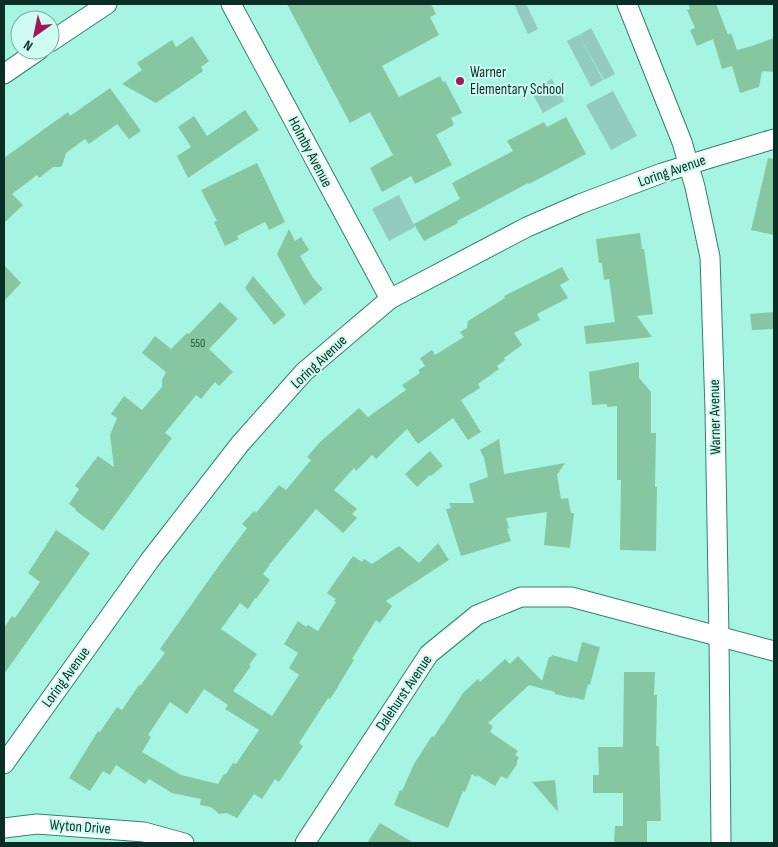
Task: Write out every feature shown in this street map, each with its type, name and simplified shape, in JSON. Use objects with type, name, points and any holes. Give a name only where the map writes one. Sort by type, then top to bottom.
[{"type":"street","points":[[60,35],[107,4]]},
{"type":"street","name":"Holmby Avenue","points":[[231,4],[390,299]]},
{"type":"street","name":"Warner Avenue","points":[[627,4],[690,165],[710,257],[715,420],[721,843]]},
{"type":"street","points":[[4,74],[24,60]]},
{"type":"street","name":"Loring Avenue","points":[[4,764],[150,560],[240,444],[304,372],[390,299],[526,227],[580,204],[662,173],[774,139]]},
{"type":"street","name":"Dalehurst Avenue","points":[[305,843],[429,654],[477,615],[521,597],[571,597],[774,651]]},
{"type":"street","name":"Wyton Drive","points":[[4,828],[37,824],[144,832],[184,843]]},
{"type":"shaded area","points":[[514,4],[526,4],[538,29],[528,34]]},
{"type":"shaded area","points":[[591,28],[615,74],[604,80],[579,35]]},
{"type":"shaded area","points":[[579,35],[603,80],[591,87],[567,41]]},
{"type":"shaded area","points":[[552,79],[564,101],[543,113],[531,91]]},
{"type":"shaded area","points":[[613,91],[637,136],[611,150],[586,105]]},
{"type":"shaded area","points":[[399,195],[415,227],[389,241],[372,209]]},
{"type":"building","points":[[287,4],[431,4],[436,14],[430,17],[439,35],[382,66],[399,97],[440,76],[443,82],[445,81],[462,113],[451,118],[454,125],[436,135],[452,165],[415,184],[411,176],[382,192],[370,168],[393,155],[370,112],[350,123]]},
{"type":"building","points":[[688,4],[716,4],[728,35],[731,33],[737,50],[774,38],[774,72],[762,71],[759,87],[740,93],[732,66],[722,69],[713,39],[697,46],[690,30],[695,28],[687,10],[690,9]]},
{"type":"building","points":[[192,36],[209,61],[201,67],[203,71],[193,78],[156,103],[122,84],[142,70],[137,63],[172,40],[176,47]]},
{"type":"building","points":[[110,88],[141,131],[129,139],[117,124],[89,144],[85,139],[66,153],[61,167],[53,167],[39,178],[37,175],[12,194],[23,205],[4,223],[4,158],[68,112],[70,116]]},
{"type":"building","points":[[245,110],[259,130],[188,178],[177,156],[191,147],[178,127],[194,116],[207,136]]},
{"type":"building","points":[[566,117],[586,154],[457,221],[458,223],[424,241],[414,224],[460,199],[452,183],[513,151],[507,141],[544,122],[547,127]]},
{"type":"building","points":[[768,158],[774,159],[774,235],[751,230]]},
{"type":"building","points":[[257,163],[285,222],[269,230],[265,222],[237,236],[239,239],[225,246],[214,222],[217,221],[201,190]]},
{"type":"building","points":[[289,229],[295,241],[301,237],[309,250],[300,256],[313,278],[323,289],[304,305],[277,254]]},
{"type":"building","points":[[640,233],[653,314],[637,316],[652,337],[586,344],[584,326],[615,322],[609,279],[604,280],[602,263],[599,263],[596,239]]},
{"type":"building","points":[[4,265],[21,283],[4,301]]},
{"type":"building","points":[[562,267],[569,280],[560,285],[568,298],[537,314],[540,320],[514,333],[522,345],[504,358],[505,360],[497,366],[499,369],[478,384],[480,388],[461,400],[481,432],[468,440],[453,418],[418,444],[407,429],[376,459],[372,455],[356,471],[354,468],[334,490],[357,509],[352,514],[357,518],[343,533],[316,509],[263,574],[270,580],[256,599],[248,609],[240,603],[221,629],[257,654],[233,691],[272,716],[299,675],[289,668],[298,653],[284,644],[298,621],[306,627],[308,625],[318,631],[336,602],[334,601],[336,599],[327,593],[353,556],[362,562],[364,559],[372,564],[399,546],[419,563],[438,543],[449,560],[386,601],[392,606],[380,623],[376,620],[352,659],[354,660],[338,687],[330,699],[328,698],[299,743],[303,746],[279,782],[275,779],[262,799],[254,794],[237,818],[227,813],[219,814],[211,807],[200,805],[201,799],[172,793],[149,779],[145,784],[116,765],[110,775],[103,771],[90,791],[69,778],[98,731],[100,732],[117,707],[122,710],[165,653],[160,649],[247,528],[242,524],[254,511],[256,513],[279,485],[286,490],[311,460],[307,457],[320,442],[359,408],[368,417],[406,390],[402,385],[420,373],[418,370],[425,366],[420,358],[432,350],[435,355],[464,337],[460,332],[467,328],[468,321],[505,298],[504,296]],"holes":[[[204,689],[228,705],[225,709],[259,730],[236,764],[233,763],[218,784],[181,775],[142,752],[151,737],[148,735],[170,702],[187,714]]]},
{"type":"building","points":[[253,276],[286,315],[274,325],[245,288]]},
{"type":"building","points":[[220,302],[238,319],[209,349],[233,372],[219,386],[215,382],[201,399],[196,395],[165,433],[172,438],[103,531],[69,504],[79,489],[75,486],[98,456],[114,467],[110,435],[117,418],[111,414],[124,396],[142,410],[162,387],[162,380],[166,372],[142,353],[155,336],[171,349],[187,333],[189,334]]},
{"type":"building","points":[[774,312],[774,329],[752,330],[750,314]]},
{"type":"building","points":[[639,362],[639,378],[651,392],[651,433],[656,433],[656,551],[620,550],[621,480],[617,480],[617,406],[607,407],[607,404],[592,405],[589,372]]},
{"type":"building","points":[[499,439],[504,474],[565,463],[557,475],[561,499],[568,498],[571,513],[574,513],[570,548],[544,545],[547,512],[506,518],[511,541],[461,556],[446,509],[451,508],[449,503],[474,503],[469,484],[488,477],[484,458],[480,450]]},
{"type":"building","points":[[430,451],[443,466],[417,487],[405,474]]},
{"type":"building","points":[[56,530],[90,553],[4,674],[4,628],[12,616],[15,618],[40,582],[28,573]]},
{"type":"building","points":[[582,642],[600,647],[584,700],[555,694],[555,692],[529,685],[488,723],[493,726],[490,732],[518,751],[515,755],[519,757],[517,764],[507,779],[501,776],[495,786],[472,774],[448,828],[394,805],[414,764],[432,736],[434,737],[463,693],[478,679],[480,682],[505,659],[510,664],[518,656],[542,681],[549,657],[552,655],[577,662]]},
{"type":"building","points":[[624,672],[655,672],[654,695],[657,695],[656,746],[659,746],[661,821],[647,821],[647,843],[614,843],[615,826],[623,826],[623,793],[593,793],[593,775],[599,775],[598,747],[623,747]]},
{"type":"building","points":[[555,780],[558,812],[532,782]]},
{"type":"building","points":[[380,823],[414,843],[367,843]]},
{"type":"place","name":"Warner Elementary School","points":[[460,81]]}]
